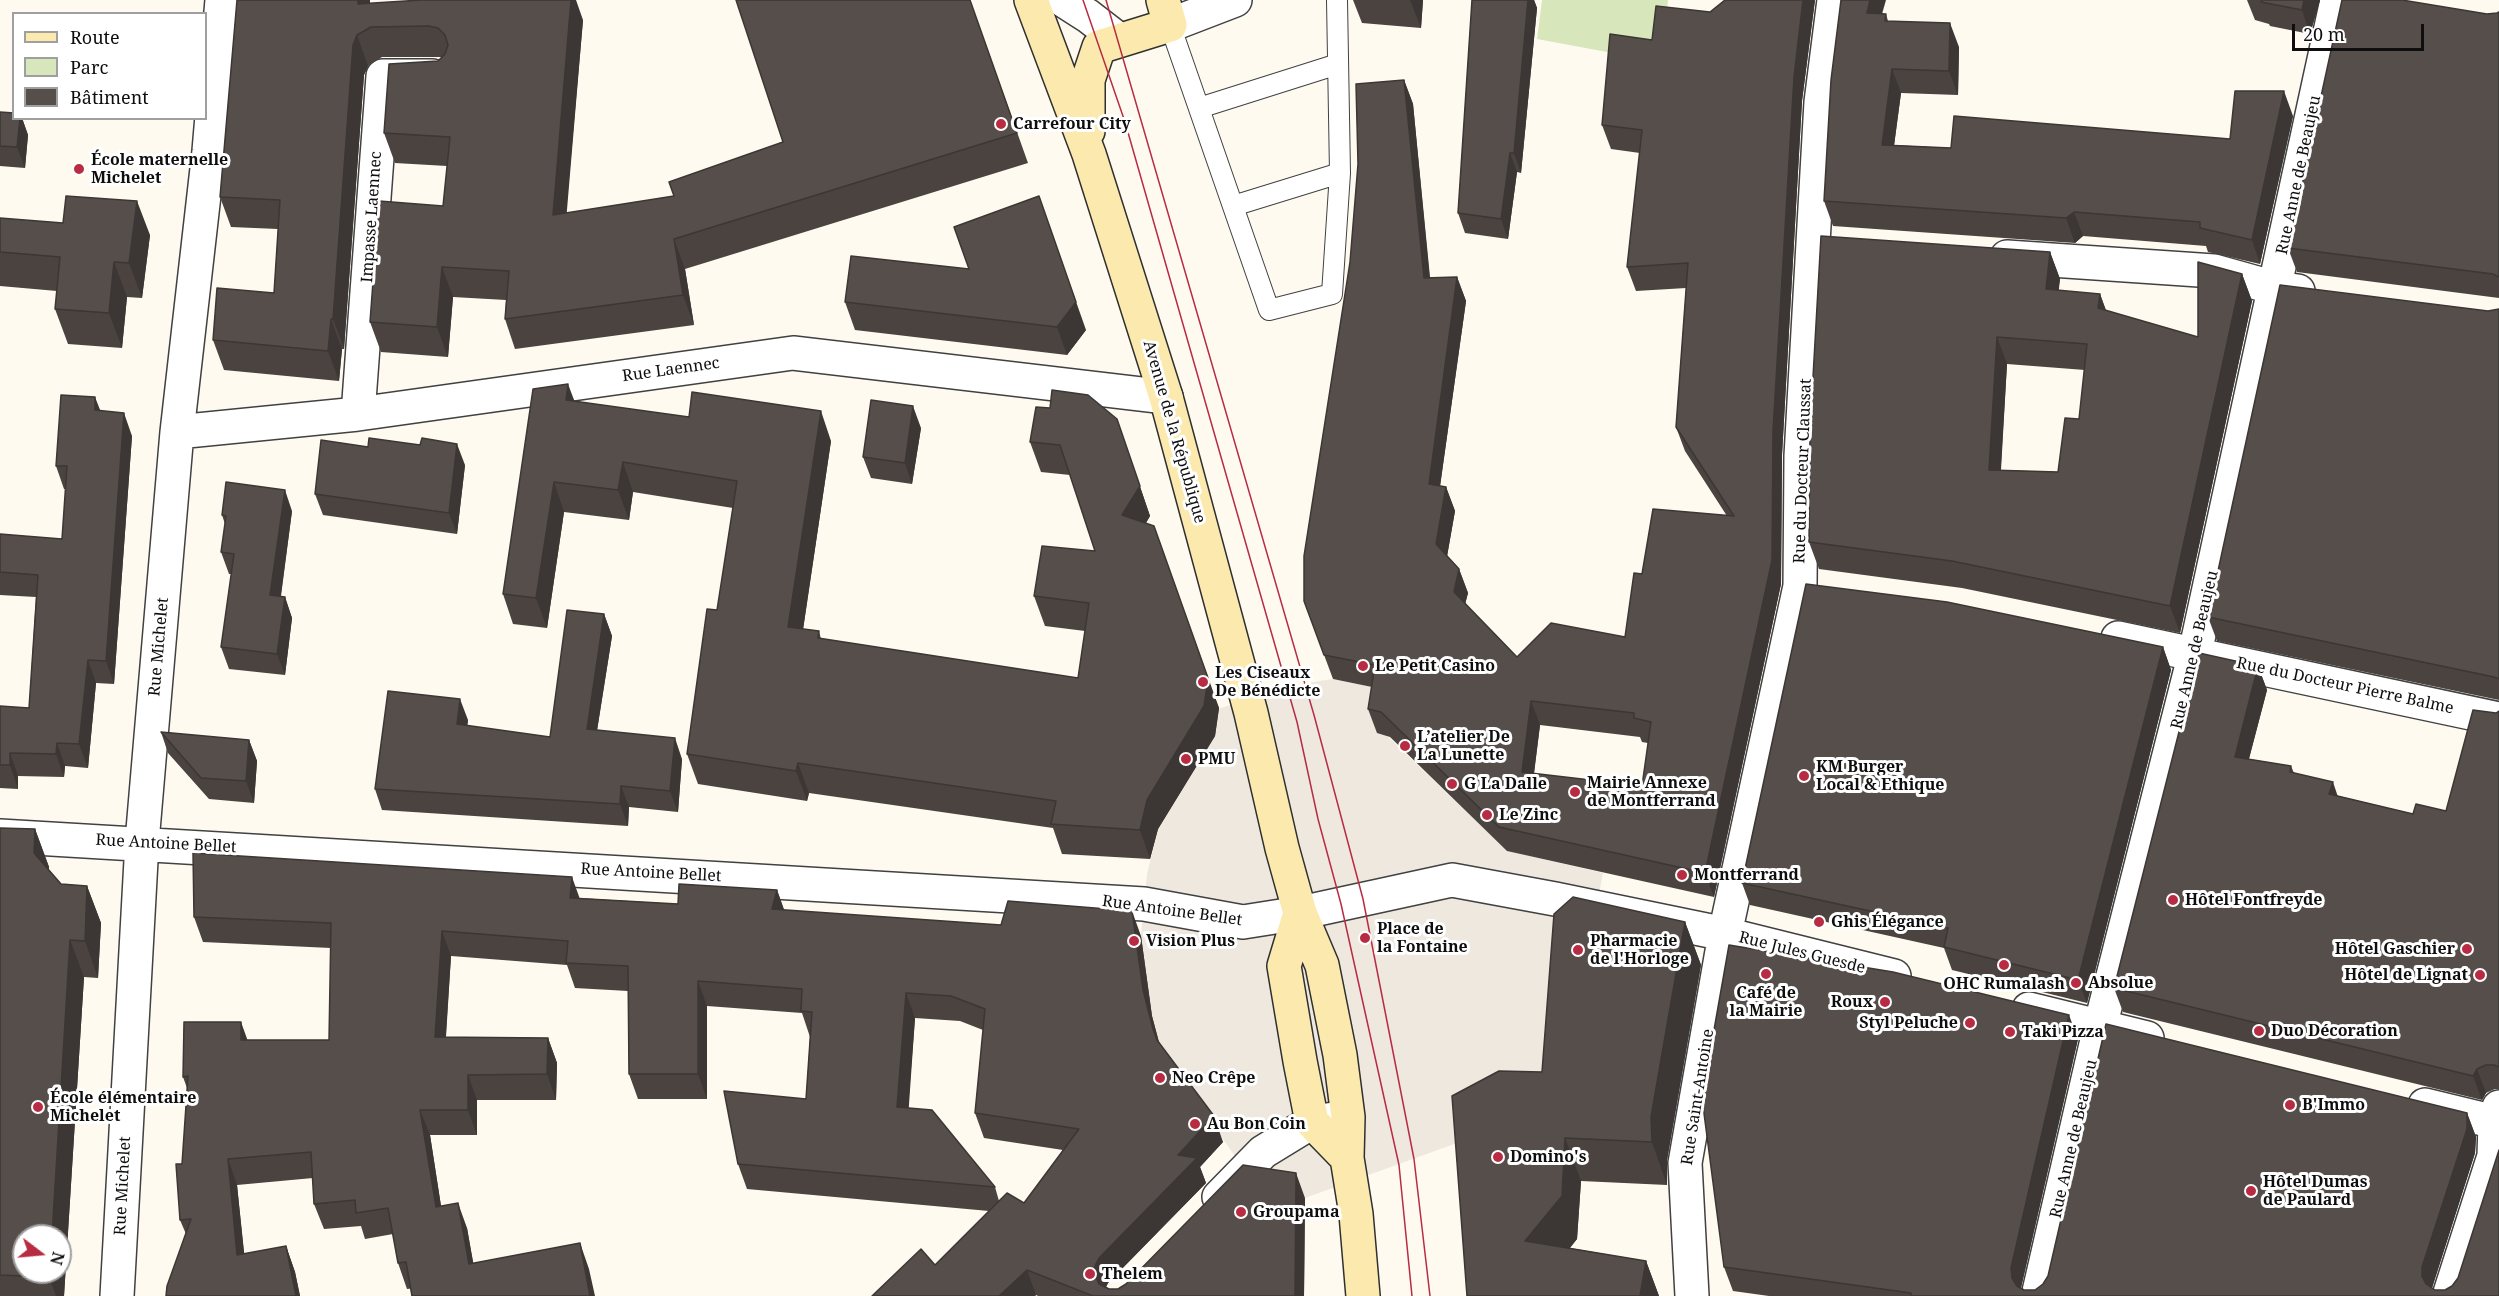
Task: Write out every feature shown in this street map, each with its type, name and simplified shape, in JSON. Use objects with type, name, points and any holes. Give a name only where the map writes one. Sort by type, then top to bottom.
[{"type":"main road","name":"Avenue de la République","points":[[1031,0],[1089,154],[1166,398],[1251,713],[1282,848],[1300,913]]},
{"type":"main road","name":"Avenue de la République","points":[[1089,154],[1088,80],[1099,47],[1119,40],[1167,12]]},
{"type":"main road","points":[[1300,913],[1322,965],[1340,1056],[1348,1118],[1347,1158],[1356,1214],[1363,1296]]},
{"type":"main road","points":[[1300,913],[1284,966],[1312,1122],[1347,1158]]},
{"type":"street","name":"Rue Michelet","points":[[117,1296],[142,842],[177,432],[209,151],[222,0]]},
{"type":"street","points":[[1063,0],[1119,40]]},
{"type":"street","points":[[1167,12],[1235,0]]},
{"type":"street","name":"Rue du Docteur Claussat","points":[[1725,934],[1800,586],[1801,456],[1821,102],[1834,0]]},
{"type":"street","name":"Rue Anne de Beaujeu","points":[[2038,1296],[2100,1027],[2195,653],[2337,0]]},
{"type":"street","name":"Impasse Laennec","points":[[358,414],[383,76],[440,75]]},
{"type":"street","points":[[1813,243],[1848,245]]},
{"type":"street","points":[[1978,254],[2214,271],[2275,288],[2322,294]]},
{"type":"street","name":"Rue Laennec","points":[[177,432],[358,414],[793,353],[1166,398]]},
{"type":"street","points":[[1800,586],[1834,590]]},
{"type":"street","name":"Rue du Docteur Pierre Balme","points":[[2093,633],[2499,719]]},
{"type":"street","name":"Rue Antoine Bellet","points":[[0,836],[142,842],[1134,903],[1243,922],[1300,913]]},
{"type":"street","name":"Rue Jules Guesde","points":[[1300,913],[1452,880],[1555,898],[1725,934],[1918,982]]},
{"type":"street","name":"Rue Saint-Antoine","points":[[1692,1296],[1685,1163],[1725,934]]},
{"type":"street","points":[[1998,1001],[2182,1046]]},
{"type":"street","points":[[2390,1097],[2498,1117],[2494,1156],[2449,1296]]},
{"type":"street","points":[[1196,1220],[1263,1152],[1312,1122],[1348,1118]]},
{"type":"lane","points":[[1167,12],[1269,310],[1332,294],[1340,173],[1337,0]]},
{"type":"lane","points":[[1199,108],[1338,64]]},
{"type":"lane","points":[[1233,206],[1340,173]]},
{"type":"green space","points":[[1542,0],[1668,0],[1661,62],[1537,39]]},
{"type":"shaded area","name":"Place de la Fontaine","points":[[1333,679],[1388,690],[1386,735],[1508,851],[1603,873],[1558,1115],[1468,1139],[1305,1198],[1245,1170],[1162,1054],[1152,1016],[1141,936],[1147,874],[1158,829],[1215,734],[1218,709],[1287,686]]},
{"type":"building","points":[[237,0],[358,0],[358,4],[421,0],[571,0],[553,215],[674,196],[669,182],[783,142],[736,0],[970,0],[1017,133],[674,239],[683,295],[505,319],[509,271],[442,267],[437,327],[370,322],[379,201],[443,206],[450,137],[384,133],[389,64],[438,61],[445,54],[448,45],[445,35],[438,28],[429,26],[371,27],[357,35],[353,45],[333,319],[331,319],[328,351],[213,340],[217,288],[274,293],[280,200],[220,197]]},
{"type":"building","points":[[1472,0],[1528,0],[1514,153],[1510,153],[1501,219],[1458,213]]},
{"type":"building","points":[[1725,0],[1803,0],[1794,77],[1773,431],[1772,560],[1705,873],[1499,827],[1381,712],[1368,709],[1375,665],[1324,655],[1304,601],[1304,556],[1350,262],[1358,164],[1356,84],[1404,80],[1424,278],[1457,277],[1429,484],[1446,487],[1436,544],[1459,569],[1454,592],[1517,657],[1551,623],[1625,637],[1634,573],[1642,574],[1653,509],[1734,516],[1676,427],[1688,263],[1627,267],[1642,130],[1602,125],[1610,34],[1652,40],[1656,6],[1710,12]],"holes":[[[1531,701],[1634,713],[1634,718],[1651,722],[1642,786],[1522,772]]]},
{"type":"building","points":[[1841,0],[1870,0],[1867,13],[1886,14],[1885,21],[1950,23],[1949,71],[1892,69],[1882,145],[1951,148],[1954,116],[2230,139],[2235,91],[2284,91],[2252,240],[2200,228],[2200,222],[2074,212],[2066,218],[1824,201],[1831,80]]},
{"type":"building","points":[[2262,0],[2304,0],[2302,10],[2261,2]]},
{"type":"building","points":[[2342,0],[2402,0],[2487,14],[2499,12],[2499,277],[2493,274],[2288,248]]},
{"type":"building","points":[[0,112],[12,113],[12,120],[20,120],[17,147],[0,146]]},
{"type":"building","points":[[66,196],[137,201],[129,263],[114,262],[109,313],[55,309],[60,257],[0,252],[0,218],[63,223]]},
{"type":"building","points":[[1039,196],[1076,302],[1057,327],[845,302],[851,256],[969,269],[954,227]]},
{"type":"building","points":[[1821,236],[2050,252],[2046,289],[2100,294],[2098,308],[2198,337],[2198,262],[2242,274],[2170,606],[1952,561],[1809,542],[1810,430]],"holes":[[[1997,337],[2087,344],[2079,419],[2065,418],[2058,472],[1989,470]]]},
{"type":"building","points":[[2280,285],[2488,311],[2499,309],[2499,679],[2208,617]]},
{"type":"building","points":[[568,384],[566,400],[689,417],[692,392],[821,411],[788,627],[819,631],[818,638],[1078,678],[1089,603],[1034,596],[1042,546],[1095,551],[1060,445],[1030,442],[1036,407],[1050,408],[1052,390],[1088,395],[1117,419],[1140,486],[1122,515],[1154,526],[1208,678],[1204,706],[1147,800],[1140,830],[1051,824],[1056,801],[798,763],[796,771],[687,754],[707,609],[717,610],[737,481],[623,462],[618,490],[554,482],[536,598],[503,594],[533,389]]},
{"type":"building","points":[[61,395],[95,397],[95,410],[124,413],[106,661],[88,660],[79,744],[57,743],[56,754],[10,753],[10,765],[0,765],[0,706],[29,708],[38,575],[0,572],[0,534],[62,539],[67,466],[56,466]]},
{"type":"building","points":[[871,400],[913,406],[905,463],[863,457]]},
{"type":"building","points":[[369,438],[420,445],[422,438],[457,444],[449,513],[315,494],[321,440],[368,447]]},
{"type":"building","points":[[226,482],[285,490],[270,595],[285,597],[277,654],[221,647],[234,554],[221,552],[226,516],[222,515]]},
{"type":"building","points":[[1806,584],[1947,602],[2163,647],[2078,980],[1944,947],[1948,928],[1742,883]]},
{"type":"building","points":[[567,610],[604,614],[587,729],[675,738],[670,791],[621,786],[620,804],[375,789],[388,691],[460,699],[457,724],[550,737]]},
{"type":"building","points":[[2199,653],[2258,666],[2235,757],[2291,766],[2290,772],[2333,782],[2329,794],[2413,814],[2416,804],[2446,811],[2473,710],[2496,713],[2499,711],[2499,1067],[2486,1065],[2477,1069],[2473,1076],[2114,988]]},
{"type":"building","points":[[161,732],[249,740],[246,781],[201,778]]},
{"type":"building","name":"École élémentaire Michelet","points":[[0,828],[35,829],[34,853],[61,884],[87,886],[85,941],[70,940],[53,1224],[12,1224],[12,1275],[0,1275]]},
{"type":"building","points":[[193,853],[572,877],[570,898],[678,904],[679,884],[777,890],[772,909],[1001,925],[1008,901],[1132,911],[1143,990],[1157,1040],[1214,1116],[1178,1155],[1197,1158],[1099,1258],[1095,1266],[1095,1275],[1099,1284],[1109,1289],[1118,1289],[1126,1284],[1243,1165],[1296,1173],[1295,1296],[1093,1296],[1027,1270],[999,1296],[872,1296],[921,1249],[935,1265],[1007,1193],[1024,1203],[1079,1129],[975,1113],[985,1009],[951,996],[906,993],[897,1107],[932,1110],[995,1187],[738,1164],[724,1091],[806,1099],[812,1012],[801,1011],[802,989],[698,981],[698,1074],[629,1074],[628,966],[566,963],[568,941],[442,931],[435,1037],[548,1038],[547,1074],[468,1075],[468,1110],[420,1110],[436,1207],[458,1203],[469,1264],[580,1243],[590,1296],[412,1296],[406,1262],[398,1263],[388,1208],[356,1213],[355,1200],[314,1204],[311,1152],[228,1159],[237,1255],[286,1246],[296,1296],[166,1296],[167,1286],[191,1219],[180,1220],[176,1164],[182,1164],[188,1076],[183,1077],[184,1022],[241,1022],[241,1040],[329,1040],[331,923],[194,917]]},
{"type":"building","points":[[1573,897],[1685,922],[1651,1117],[1652,1142],[1565,1138],[1562,1196],[1525,1241],[1646,1261],[1640,1296],[1467,1296],[1452,1096],[1499,1071],[1542,1072],[1554,914]]},
{"type":"building","points":[[1729,945],[1893,972],[2069,1015],[2011,1268],[2012,1278],[2017,1286],[2024,1290],[2035,1290],[2048,1276],[2106,1024],[2467,1113],[2467,1129],[2422,1267],[2422,1276],[2426,1284],[2435,1290],[2445,1290],[2452,1286],[2458,1278],[2499,1150],[2499,1296],[1911,1296],[1911,1293],[1724,1267],[1702,1098]]},
{"type":"tram line","points":[[1083,0],[1125,122],[1297,722],[1318,819],[1341,904],[1399,1165],[1412,1296]]},
{"type":"tram line","points":[[1106,0],[1314,715],[1363,899],[1414,1159],[1430,1296]]},
{"type":"place","name":"Carrefour City","points":[[1001,124]]},
{"type":"place","name":"École maternelle Michelet","points":[[79,169]]},
{"type":"place","name":"Le Petit Casino","points":[[1363,666]]},
{"type":"place","name":"Les Ciseaux De Bénédicte","points":[[1203,682]]},
{"type":"place","name":"L’atelier De La Lunette","points":[[1405,746]]},
{"type":"place","name":"PMU","points":[[1186,759]]},
{"type":"place","name":"KM Burger Local & Ethique","points":[[1804,776]]},
{"type":"place","name":"G La Dalle","points":[[1452,784]]},
{"type":"place","name":"Mairie Annexe de Montferrand","points":[[1575,792]]},
{"type":"place","name":"Le Zinc","points":[[1487,815]]},
{"type":"place","name":"Montferrand","points":[[1682,875]]},
{"type":"place","name":"Hôtel Fontfreyde","points":[[2173,900]]},
{"type":"place","name":"Ghis Élégance","points":[[1819,922]]},
{"type":"place","name":"Place de la Fontaine","points":[[1365,938]]},
{"type":"place","name":"Vision Plus","points":[[1134,941]]},
{"type":"place","name":"Hôtel Gaschier","points":[[2467,949]]},
{"type":"place","name":"Pharmacie de l'Horloge","points":[[1578,950]]},
{"type":"place","name":"OHC Rumalash","points":[[2004,965]]},
{"type":"place","name":"Café de la Mairie","points":[[1766,974]]},
{"type":"place","name":"Hôtel de Lignat","points":[[2480,975]]},
{"type":"place","name":"Absolue","points":[[2076,983]]},
{"type":"place","name":"Roux","points":[[1885,1002]]},
{"type":"place","name":"Styl Peluche","points":[[1970,1023]]},
{"type":"place","name":"Duo Décoration","points":[[2259,1031]]},
{"type":"place","name":"Taki Pizza","points":[[2010,1032]]},
{"type":"place","name":"Neo Crêpe","points":[[1160,1078]]},
{"type":"place","name":"B'Immo","points":[[2290,1105]]},
{"type":"place","name":"École élémentaire Michelet","points":[[38,1107]]},
{"type":"place","name":"Au Bon Coin","points":[[1195,1124]]},
{"type":"place","name":"Domino's","points":[[1498,1157]]},
{"type":"place","name":"Hôtel Dumas de Paulard","points":[[2251,1191]]},
{"type":"place","name":"Groupama","points":[[1241,1212]]},
{"type":"place","name":"Thelem","points":[[1090,1274]]}]
